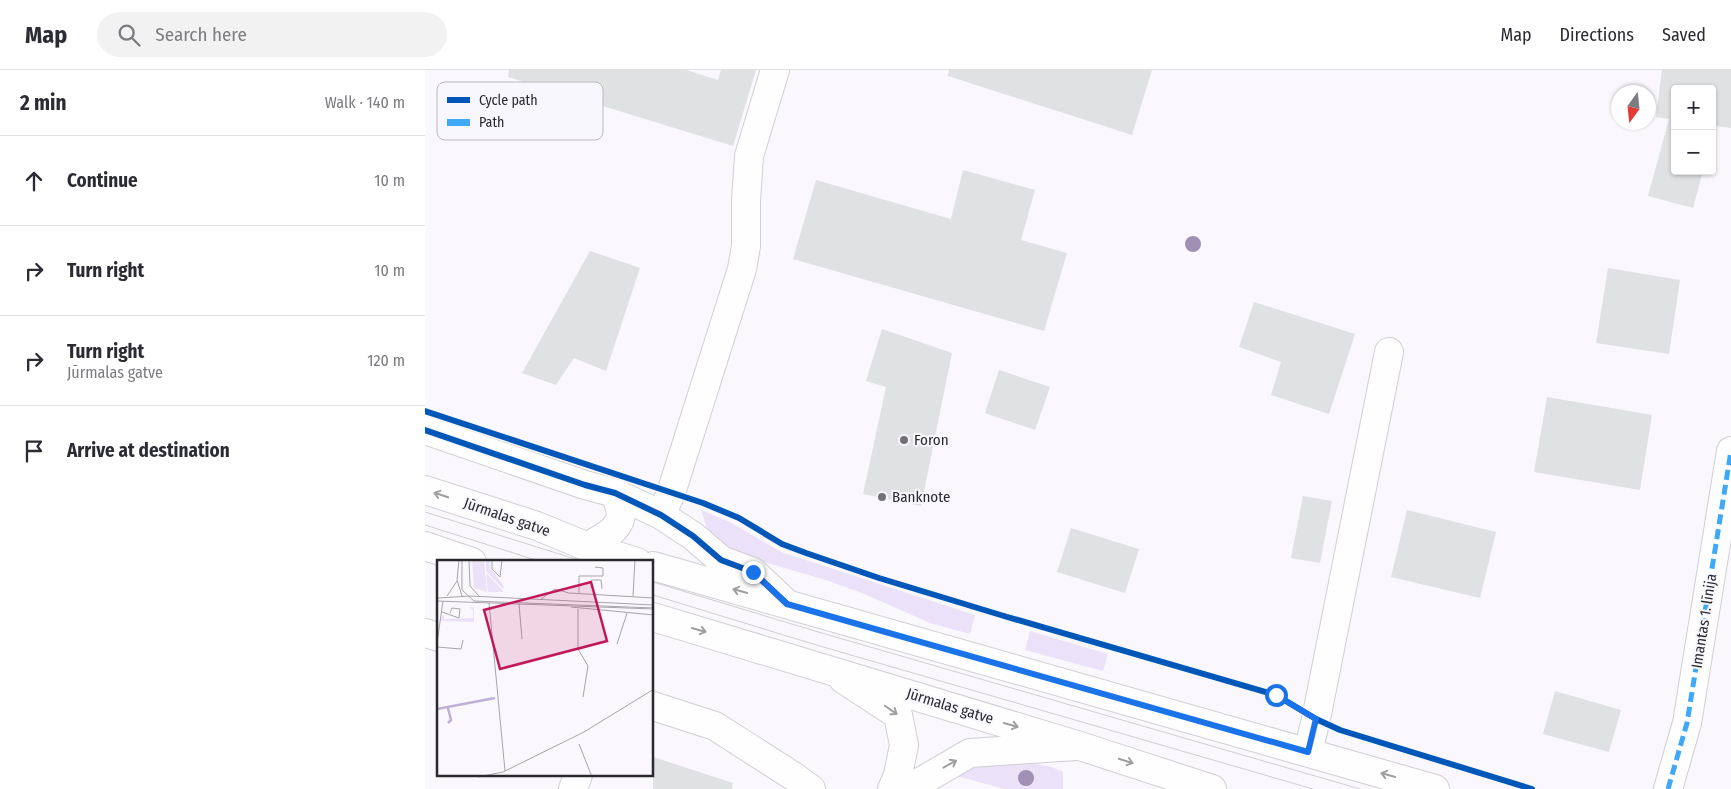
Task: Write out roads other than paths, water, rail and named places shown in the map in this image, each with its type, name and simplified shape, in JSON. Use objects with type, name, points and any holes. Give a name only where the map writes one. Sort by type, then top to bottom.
[{"type":"main road","points":[[661,515],[671,493],[742,270],[746,246],[749,156],[775,70]]},
{"type":"main road","points":[[1308,752],[1389,352]]},
{"type":"main road","points":[[425,430],[615,493],[661,515],[693,536],[721,560],[753,572],[787,604]]},
{"type":"main road","name":"Imantas 1. līnija","points":[[1669,789],[1687,723],[1731,451]]},
{"type":"main road","name":"Jūrmalas gatve","points":[[425,490],[537,526],[588,548],[630,560]]},
{"type":"main road","points":[[588,548],[618,526],[621,514],[615,493]]},
{"type":"main road","points":[[425,546],[466,560]]},
{"type":"main road","points":[[654,566],[1435,789]]},
{"type":"main road","name":"Jūrmalas gatve","points":[[654,617],[820,666],[1212,789]]},
{"type":"main road","name":"Jūrmalas gatve","points":[[820,666],[898,714],[904,745],[898,775],[891,789]]},
{"type":"main road","points":[[654,706],[715,726],[811,789]]},
{"type":"main road","name":"Jūrmalas gatve","points":[[908,789],[970,753],[1079,746]]},
{"type":"main road","points":[[573,789],[578,776]]},
{"type":"tram line","points":[[425,512],[579,560]]},
{"type":"tram line","points":[[425,525],[536,560]]},
{"type":"tram line","points":[[654,582],[1360,789]]},
{"type":"tram line","points":[[654,595],[813,644],[1313,789]]},
{"type":"place","name":"Foron","points":[[904,440]]},
{"type":"place","name":"Banknote","points":[[882,497]]}]
